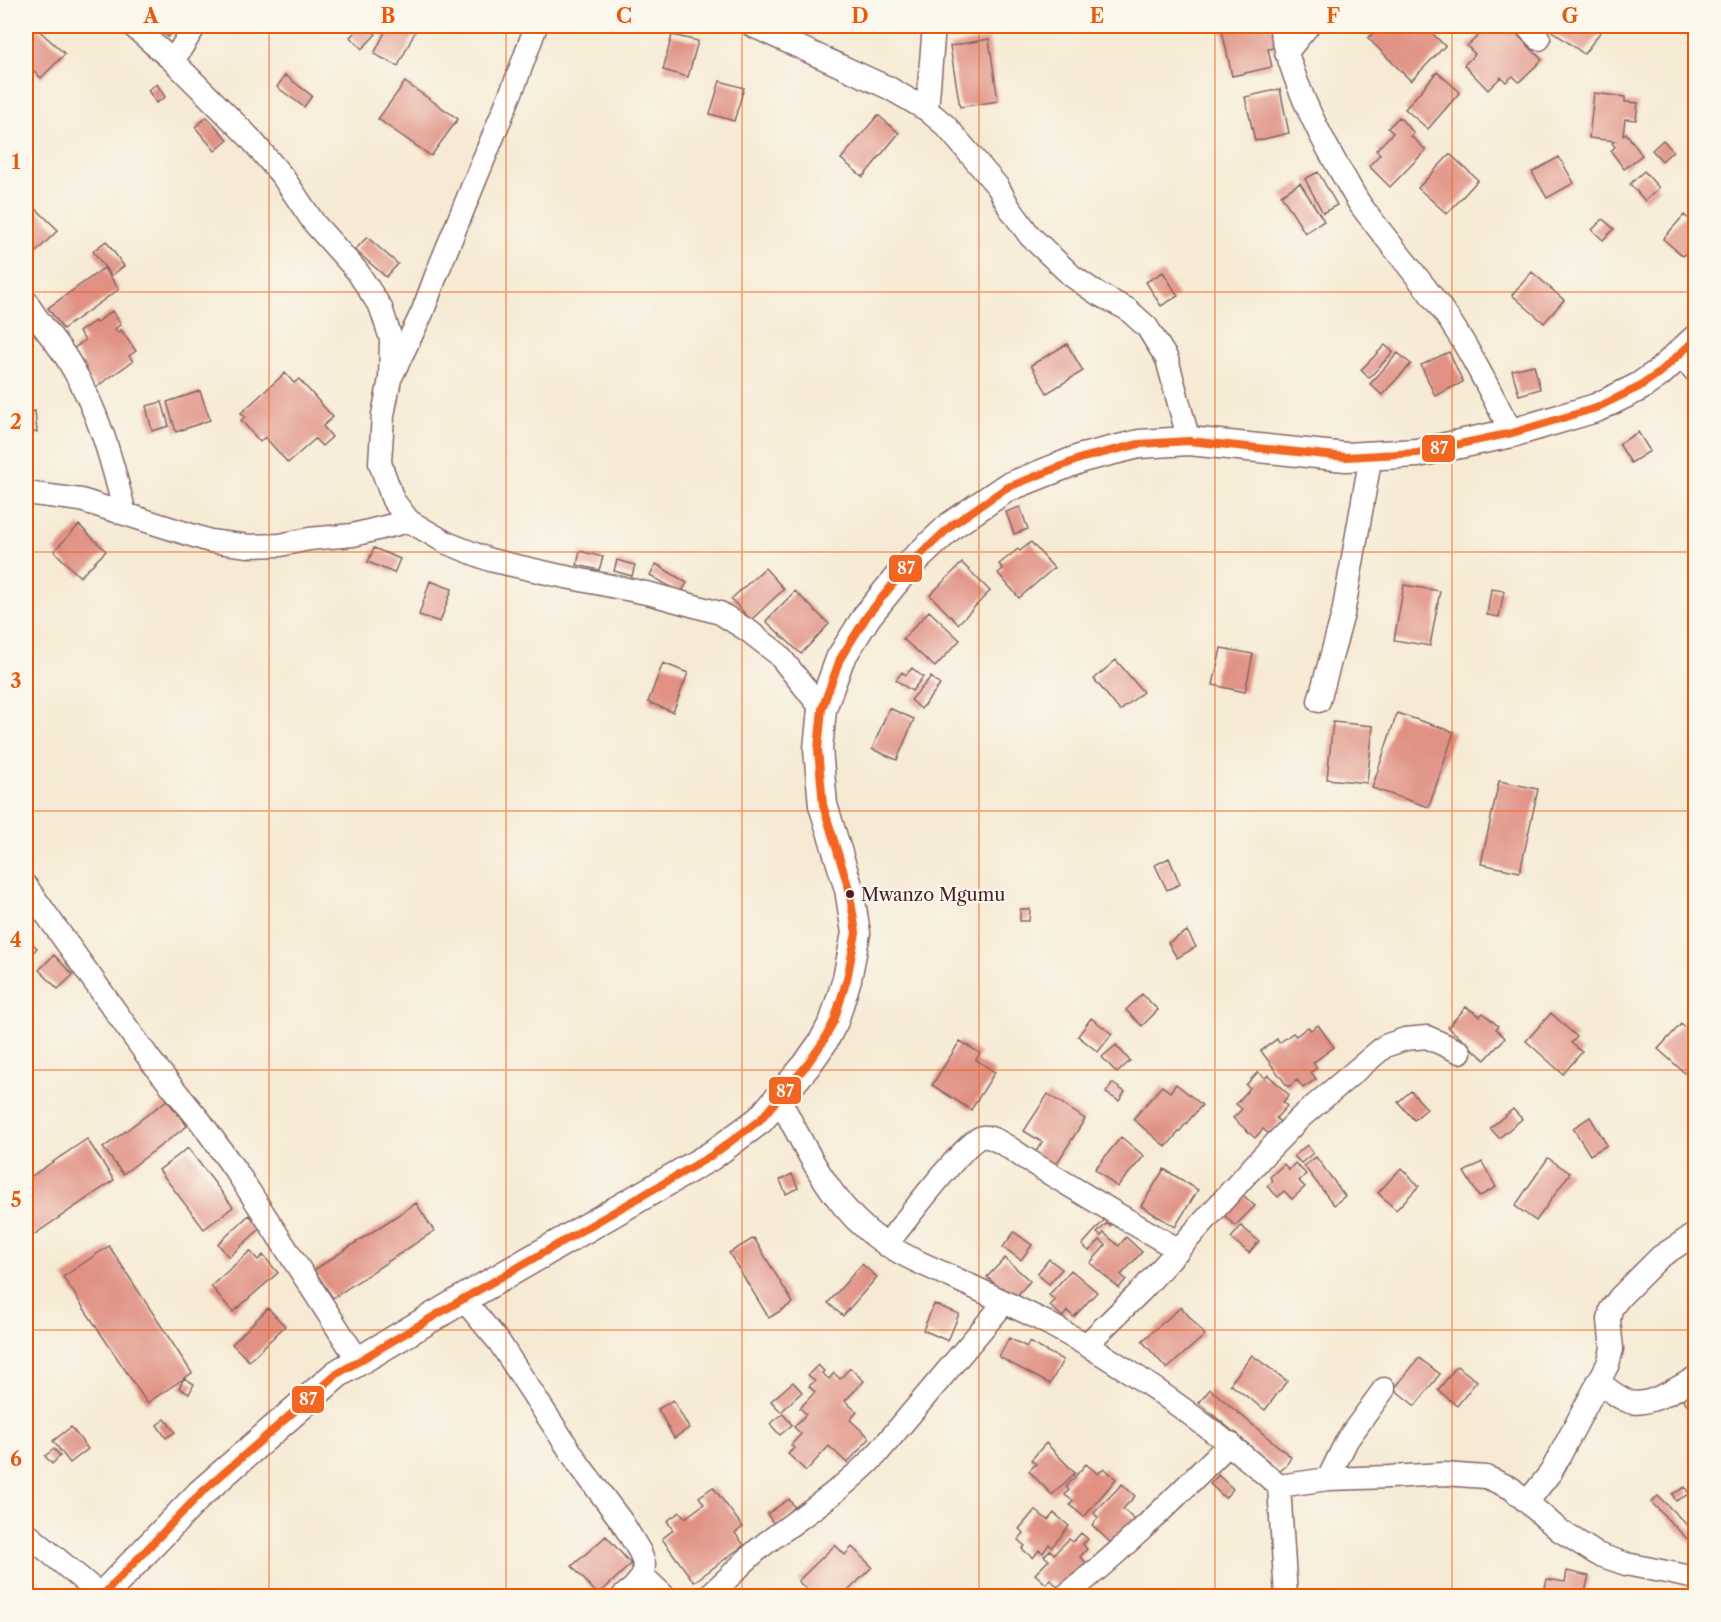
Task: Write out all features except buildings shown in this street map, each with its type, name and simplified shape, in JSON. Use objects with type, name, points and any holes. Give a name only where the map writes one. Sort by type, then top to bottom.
[{"type":"street","points":[[133,26],[249,136],[283,177],[314,223],[357,271],[381,308],[391,339],[390,379],[383,415],[380,463],[393,500],[409,521],[447,543],[490,560],[651,594],[720,614],[750,632],[778,654],[822,709]]},
{"type":"street","points":[[172,62],[195,26]]},
{"type":"street","points":[[390,379],[422,313],[536,26]]},
{"type":"street","points":[[753,26],[889,88],[927,110],[946,126],[998,187],[1030,236],[1050,257],[1098,294],[1127,309],[1147,327],[1167,359],[1190,441]]},
{"type":"street","points":[[927,110],[934,26]]},
{"type":"street","points":[[1280,26],[1286,53],[1301,95],[1316,128],[1354,195],[1444,312],[1471,353],[1512,433]]},
{"type":"street","points":[[1286,53],[1308,26]]},
{"type":"street","points":[[26,302],[68,360],[91,400],[111,458],[125,514]]},
{"type":"street","points":[[26,1533],[102,1596],[201,1493],[337,1374],[711,1156],[760,1120],[823,1042],[834,1021],[848,979],[856,933],[849,890],[823,805],[818,749],[822,709],[840,659],[867,616],[906,568],[952,525],[1006,488],[1082,458],[1139,444],[1190,441],[1346,457],[1417,453],[1512,433],[1596,408],[1639,387],[1690,356]]},
{"type":"street","points":[[1319,701],[1343,614],[1371,455]]},
{"type":"street","points":[[26,493],[81,500],[210,541],[249,546],[280,545],[309,539],[353,535],[409,521]]},
{"type":"street","points":[[26,886],[151,1060],[201,1122],[240,1177],[358,1360]]},
{"type":"street","points":[[1087,1344],[1141,1291],[1301,1117],[1385,1046],[1405,1039],[1427,1037],[1460,1052]]},
{"type":"street","points":[[779,1098],[809,1155],[840,1201],[866,1229],[886,1245],[1087,1344],[1202,1422],[1279,1486],[1283,1595]]},
{"type":"street","points":[[886,1245],[958,1157],[976,1140],[984,1136],[1006,1146],[1077,1191],[1179,1250]]},
{"type":"street","points":[[1528,1501],[1551,1472],[1608,1364],[1612,1349],[1609,1320],[1611,1309],[1660,1257],[1692,1236]]},
{"type":"street","points":[[463,1299],[499,1342],[580,1466],[622,1522],[640,1552],[644,1564],[643,1576],[622,1596]]},
{"type":"street","points":[[708,1596],[764,1545],[855,1477],[1005,1302]]},
{"type":"street","points":[[1598,1382],[1618,1397],[1633,1403],[1649,1402],[1695,1377]]},
{"type":"street","points":[[1328,1479],[1347,1440],[1384,1389]]},
{"type":"street","points":[[1065,1596],[1132,1540],[1230,1443]]},
{"type":"street","points":[[1279,1486],[1328,1479],[1443,1474],[1486,1477],[1511,1488],[1559,1530],[1597,1554],[1626,1564],[1695,1578]]},
{"type":"street","points":[[643,1576],[664,1596]]},
{"type":"transit line","name":"87","points":[[102,1596],[201,1493],[337,1374],[711,1156],[760,1120],[806,1066],[834,1021],[847,979],[856,933],[849,889],[823,805],[818,749],[822,709],[840,659],[867,616],[906,568],[952,525],[1006,488],[1082,458],[1139,444],[1189,441],[1346,457],[1417,453],[1512,433],[1596,408],[1639,387],[1659,373],[1696,339]]},
{"type":"place","name":"Mwanzo Mgumu","points":[[850,894]]}]
